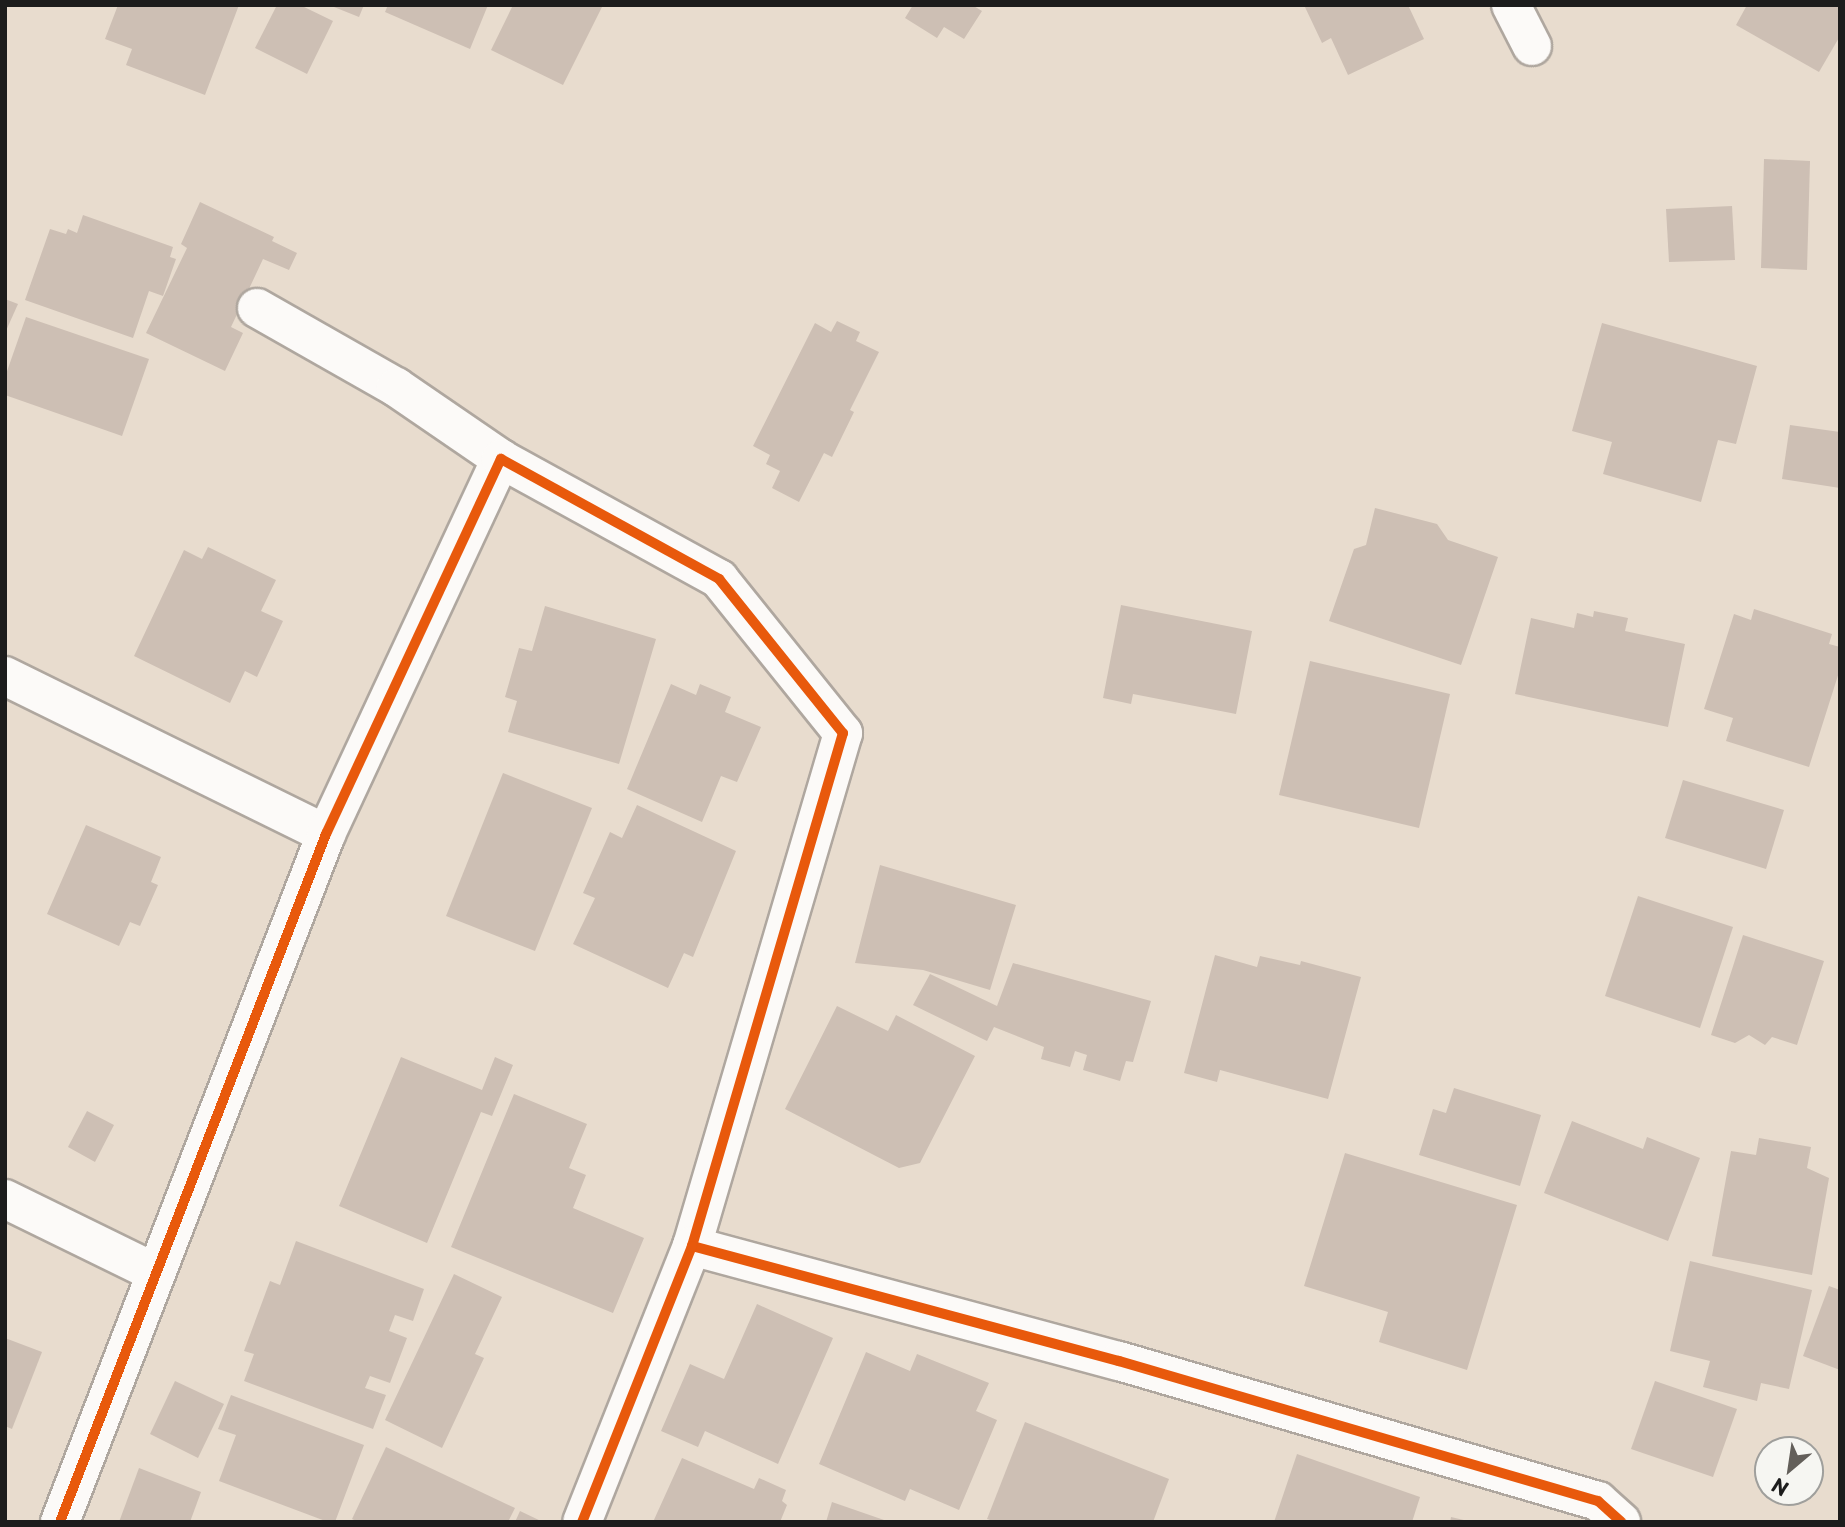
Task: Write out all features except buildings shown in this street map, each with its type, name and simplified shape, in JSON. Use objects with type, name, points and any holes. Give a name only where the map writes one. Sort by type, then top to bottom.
[{"type":"street","points":[[1510,5],[1532,46]]},
{"type":"street","points":[[257,308],[396,387],[501,459],[719,579],[843,733],[692,1246],[582,1522]]},
{"type":"street","points":[[60,1522],[326,834],[501,459]]},
{"type":"street","points":[[5,676],[326,834]]},
{"type":"street","points":[[5,1199],[156,1273]]},
{"type":"street","points":[[692,1246],[1119,1361],[1598,1502],[1621,1522]]},
{"type":"cycle path","points":[[60,1522],[326,834],[501,459],[719,579],[843,733],[692,1246],[582,1522]]},
{"type":"cycle path","points":[[692,1246],[1119,1361],[1598,1501],[1621,1522]]}]
